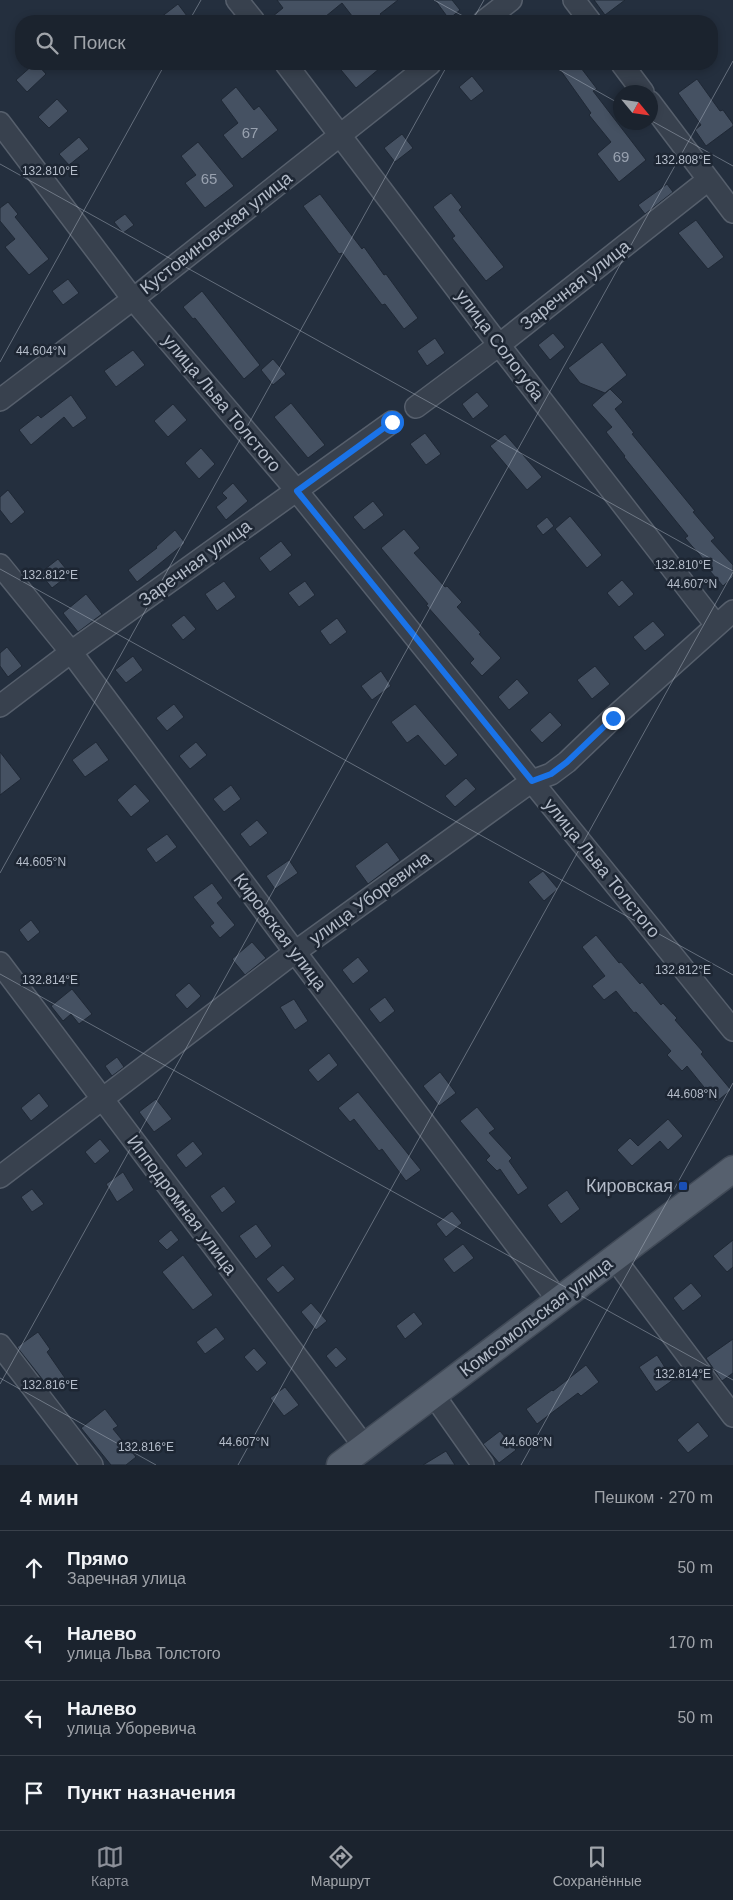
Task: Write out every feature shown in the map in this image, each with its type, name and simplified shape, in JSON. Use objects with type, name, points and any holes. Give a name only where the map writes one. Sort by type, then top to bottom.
[{"type":"main road","name":"Комсомольская улица","points":[[340,1465],[733,1170]]},
{"type":"street","points":[[238,0],[249,15]]},
{"type":"street","points":[[492,15],[511,0]]},
{"type":"street","points":[[574,0],[585,15]]},
{"type":"street","name":"улица Сологуба","points":[[291,70],[499,345],[716,625]]},
{"type":"street","name":"Кустовиновская улица","points":[[0,400],[133,299],[422,70]]},
{"type":"street","points":[[626,70],[638,85]]},
{"type":"street","points":[[658,113],[733,212]]},
{"type":"street","name":"улица Льва Толстого","points":[[0,122],[133,299],[297,491],[733,1030]]},
{"type":"street","name":"Заречная улица","points":[[416,406],[499,345],[708,180]]},
{"type":"street","name":"Заречная улица","points":[[0,706],[71,652],[392,422]]},
{"type":"street","name":"Кировская улица","points":[[0,565],[71,652],[558,1300]]},
{"type":"street","name":"улица Уборевича","points":[[0,1177],[295,952],[532,781],[551,774],[567,762],[733,611]]},
{"type":"street","name":"Ипподромная улица","points":[[0,963],[364,1446]]},
{"type":"street","points":[[615,1259],[733,1416]]},
{"type":"street","points":[[0,1346],[92,1465]]},
{"type":"street","points":[[433,1394],[484,1465]]},
{"type":"building","points":[[277,0],[398,0],[381,15],[351,15],[342,3],[327,15],[274,15],[283,8]]},
{"type":"building","points":[[435,0],[452,0],[460,10],[454,15],[446,15]]},
{"type":"building","points":[[594,0],[625,0],[605,15]]},
{"type":"building","points":[[178,4],[186,15],[164,15]]},
{"type":"building","points":[[27,70],[42,70],[46,74],[27,92],[16,80]]},
{"type":"building","points":[[341,70],[378,70],[356,88]]},
{"type":"building","points":[[560,70],[583,70],[597,89],[593,91],[613,117],[613,130],[623,130],[646,160],[619,182],[597,154],[611,142],[589,115],[591,113]]},
{"type":"building","points":[[472,76],[484,91],[471,101],[459,87]]},
{"type":"building","points":[[697,79],[720,111],[723,110],[733,124],[733,126],[706,146],[695,130],[701,125],[678,93]]},
{"type":"building","points":[[236,87],[254,110],[259,106],[278,130],[242,159],[223,135],[238,123],[221,100]]},
{"type":"building","points":[[57,99],[68,111],[49,128],[38,117]]},
{"type":"building","points":[[402,134],[413,148],[395,162],[384,148]]},
{"type":"building","points":[[79,137],[89,149],[69,165],[59,154]]},
{"type":"building","points":[[198,142],[234,186],[205,208],[185,183],[196,175],[181,156]]},
{"type":"building","points":[[667,184],[673,192],[645,214],[638,205]]},
{"type":"building","points":[[451,193],[462,207],[459,210],[504,267],[486,281],[452,238],[455,236],[433,207]]},
{"type":"building","points":[[320,194],[362,249],[364,247],[384,275],[386,274],[418,318],[404,329],[385,304],[382,305],[342,253],[339,254],[303,206]]},
{"type":"building","points":[[8,202],[18,214],[15,217],[49,259],[29,275],[5,247],[15,239],[0,221],[0,208]]},
{"type":"building","points":[[125,214],[134,225],[123,233],[114,222]]},
{"type":"building","points":[[696,220],[724,257],[708,269],[678,233]]},
{"type":"building","points":[[68,279],[79,293],[63,305],[52,291]]},
{"type":"building","points":[[202,291],[260,365],[244,379],[195,318],[193,319],[183,307]]},
{"type":"building","points":[[553,333],[565,347],[550,360],[538,345]]},
{"type":"building","points":[[435,338],[445,353],[427,366],[417,351]]},
{"type":"building","points":[[602,342],[627,375],[605,393],[580,383],[568,368]]},
{"type":"building","points":[[133,350],[145,365],[116,387],[104,371]]},
{"type":"building","points":[[273,359],[286,374],[273,385],[261,370]]},
{"type":"building","points":[[610,389],[623,402],[615,409],[634,433],[632,434],[695,511],[693,512],[715,538],[711,541],[733,565],[733,577],[723,586],[709,570],[711,568],[685,538],[688,536],[606,432],[612,427],[592,405]]},
{"type":"building","points":[[477,392],[489,406],[473,419],[462,404]]},
{"type":"building","points":[[71,395],[87,418],[73,428],[64,417],[31,445],[19,430],[38,415],[41,418]]},
{"type":"building","points":[[291,403],[325,445],[308,458],[274,417]]},
{"type":"building","points":[[173,404],[187,420],[168,437],[154,421]]},
{"type":"building","points":[[425,433],[441,454],[426,465],[410,444]]},
{"type":"building","points":[[505,434],[542,477],[527,490],[490,446]]},
{"type":"building","points":[[201,448],[215,464],[199,479],[185,463]]},
{"type":"building","points":[[233,483],[248,501],[226,520],[216,507],[227,498],[222,493]]},
{"type":"building","points":[[8,490],[25,512],[11,524],[0,510],[0,497]]},
{"type":"building","points":[[373,501],[384,515],[364,530],[353,517]]},
{"type":"building","points":[[570,516],[602,555],[587,568],[555,529]]},
{"type":"building","points":[[547,517],[554,526],[543,535],[536,526]]},
{"type":"building","points":[[404,529],[420,548],[414,553],[445,587],[447,586],[462,602],[457,607],[501,658],[482,676],[470,663],[474,659],[426,605],[428,604],[381,548]]},
{"type":"building","points":[[175,530],[185,543],[137,582],[128,570],[157,548]]},
{"type":"building","points":[[281,541],[292,555],[270,572],[259,558]]},
{"type":"building","points":[[58,559],[70,574],[52,588],[40,573]]},
{"type":"building","points":[[622,580],[634,594],[619,607],[607,593]]},
{"type":"building","points":[[224,581],[236,597],[217,611],[205,594]]},
{"type":"building","points":[[305,581],[315,595],[299,607],[288,593]]},
{"type":"building","points":[[86,594],[102,614],[78,632],[63,613]]},
{"type":"building","points":[[184,615],[196,629],[183,640],[171,625]]},
{"type":"building","points":[[337,618],[347,632],[330,645],[320,631]]},
{"type":"building","points":[[653,621],[665,635],[645,651],[633,637]]},
{"type":"building","points":[[7,647],[22,666],[8,677],[0,666],[0,653]]},
{"type":"building","points":[[133,656],[143,670],[126,683],[115,670]]},
{"type":"building","points":[[595,666],[610,684],[592,699],[577,680]]},
{"type":"building","points":[[381,671],[391,686],[372,700],[361,686]]},
{"type":"building","points":[[517,679],[529,693],[509,710],[498,697]]},
{"type":"building","points":[[174,704],[184,717],[167,731],[156,718]]},
{"type":"building","points":[[415,704],[458,755],[445,766],[418,735],[407,743],[391,722]]},
{"type":"building","points":[[550,712],[562,725],[542,743],[530,730]]},
{"type":"building","points":[[96,742],[109,760],[85,777],[72,760]]},
{"type":"building","points":[[196,742],[207,755],[190,769],[179,756]]},
{"type":"building","points":[[0,752],[21,779],[0,795]]},
{"type":"building","points":[[466,778],[476,789],[455,807],[445,796]]},
{"type":"building","points":[[135,784],[150,801],[131,817],[117,800]]},
{"type":"building","points":[[231,785],[241,799],[224,812],[213,799]]},
{"type":"building","points":[[257,820],[268,833],[250,847],[240,834]]},
{"type":"building","points":[[167,834],[177,847],[156,863],[146,849]]},
{"type":"building","points":[[387,842],[400,860],[368,884],[355,866]]},
{"type":"building","points":[[289,860],[298,873],[275,889],[266,876]]},
{"type":"building","points":[[543,871],[558,889],[544,901],[528,882]]},
{"type":"building","points":[[212,883],[223,898],[217,903],[235,925],[220,938],[210,926],[214,923],[193,897]]},
{"type":"building","points":[[31,920],[40,932],[28,942],[19,930]]},
{"type":"building","points":[[596,935],[619,963],[621,962],[640,984],[642,982],[661,1005],[663,1003],[677,1018],[675,1020],[703,1052],[701,1054],[731,1090],[716,1102],[687,1066],[682,1071],[667,1055],[671,1051],[636,1012],[634,1013],[616,991],[604,1000],[592,986],[605,976],[582,947]]},
{"type":"building","points":[[252,942],[266,958],[245,975],[232,959]]},
{"type":"building","points":[[358,957],[369,971],[353,984],[342,970]]},
{"type":"building","points":[[189,983],[201,996],[187,1009],[175,995]]},
{"type":"building","points":[[72,989],[92,1014],[79,1024],[71,1014],[63,1021],[51,1006]]},
{"type":"building","points":[[385,997],[395,1011],[380,1023],[369,1009]]},
{"type":"building","points":[[294,999],[308,1021],[295,1030],[280,1007]]},
{"type":"building","points":[[329,1053],[338,1065],[318,1082],[308,1070]]},
{"type":"building","points":[[117,1057],[124,1067],[112,1076],[105,1066]]},
{"type":"building","points":[[440,1072],[456,1093],[439,1106],[423,1086]]},
{"type":"building","points":[[358,1092],[421,1170],[406,1181],[382,1149],[379,1151],[354,1119],[350,1122],[338,1108]]},
{"type":"building","points":[[39,1093],[49,1106],[31,1121],[21,1108]]},
{"type":"building","points":[[156,1099],[172,1119],[154,1132],[139,1112]]},
{"type":"building","points":[[477,1107],[495,1129],[489,1133],[512,1158],[509,1161],[528,1188],[518,1195],[500,1169],[497,1171],[486,1160],[490,1156],[460,1121]]},
{"type":"building","points":[[668,1119],[683,1136],[668,1150],[660,1141],[632,1166],[617,1150],[630,1138],[638,1146]]},
{"type":"building","points":[[100,1139],[110,1151],[95,1164],[85,1152]]},
{"type":"building","points":[[193,1141],[203,1154],[186,1168],[176,1155]]},
{"type":"building","points":[[123,1172],[134,1190],[117,1202],[106,1184]]},
{"type":"building","points":[[224,1186],[236,1202],[222,1213],[210,1196]]},
{"type":"building","points":[[32,1189],[44,1204],[32,1212],[21,1197]]},
{"type":"building","points":[[567,1190],[580,1209],[561,1224],[547,1205]]},
{"type":"building","points":[[452,1211],[462,1223],[446,1237],[436,1224]]},
{"type":"building","points":[[256,1224],[272,1246],[256,1259],[239,1236]]},
{"type":"building","points":[[171,1230],[179,1240],[167,1250],[158,1241]]},
{"type":"building","points":[[733,1240],[733,1267],[727,1272],[713,1256]]},
{"type":"building","points":[[463,1244],[474,1258],[454,1273],[443,1259]]},
{"type":"building","points":[[183,1255],[213,1295],[193,1310],[162,1272]]},
{"type":"building","points":[[283,1265],[295,1279],[278,1293],[266,1279]]},
{"type":"building","points":[[691,1283],[702,1296],[683,1311],[673,1298]]},
{"type":"building","points":[[311,1303],[327,1321],[316,1330],[301,1312]]},
{"type":"building","points":[[414,1312],[423,1324],[405,1339],[396,1326]]},
{"type":"building","points":[[216,1327],[225,1339],[205,1354],[196,1342]]},
{"type":"building","points":[[38,1332],[50,1349],[47,1352],[65,1378],[50,1389],[17,1347]]},
{"type":"building","points":[[733,1339],[733,1373],[722,1381],[706,1358]]},
{"type":"building","points":[[336,1347],[347,1359],[336,1368],[326,1356]]},
{"type":"building","points":[[254,1348],[267,1363],[257,1372],[244,1357]]},
{"type":"building","points":[[657,1355],[673,1380],[656,1392],[639,1367]]},
{"type":"building","points":[[586,1365],[599,1382],[581,1396],[578,1393],[537,1424],[526,1409]]},
{"type":"building","points":[[285,1387],[299,1405],[284,1416],[270,1398]]},
{"type":"building","points":[[105,1409],[118,1426],[113,1429],[136,1457],[126,1465],[111,1465],[81,1428]]},
{"type":"building","points":[[698,1422],[709,1436],[688,1453],[677,1440]]},
{"type":"building","points":[[500,1431],[516,1450],[499,1463],[483,1444]]},
{"type":"building","points":[[446,1451],[455,1465],[423,1465]]},
{"type":"place","name":"Кировская","points":[[683,1186]]},
{"type":"route","points":[[392,422],[297,491],[532,781],[551,774],[567,762],[613,718]]}]
